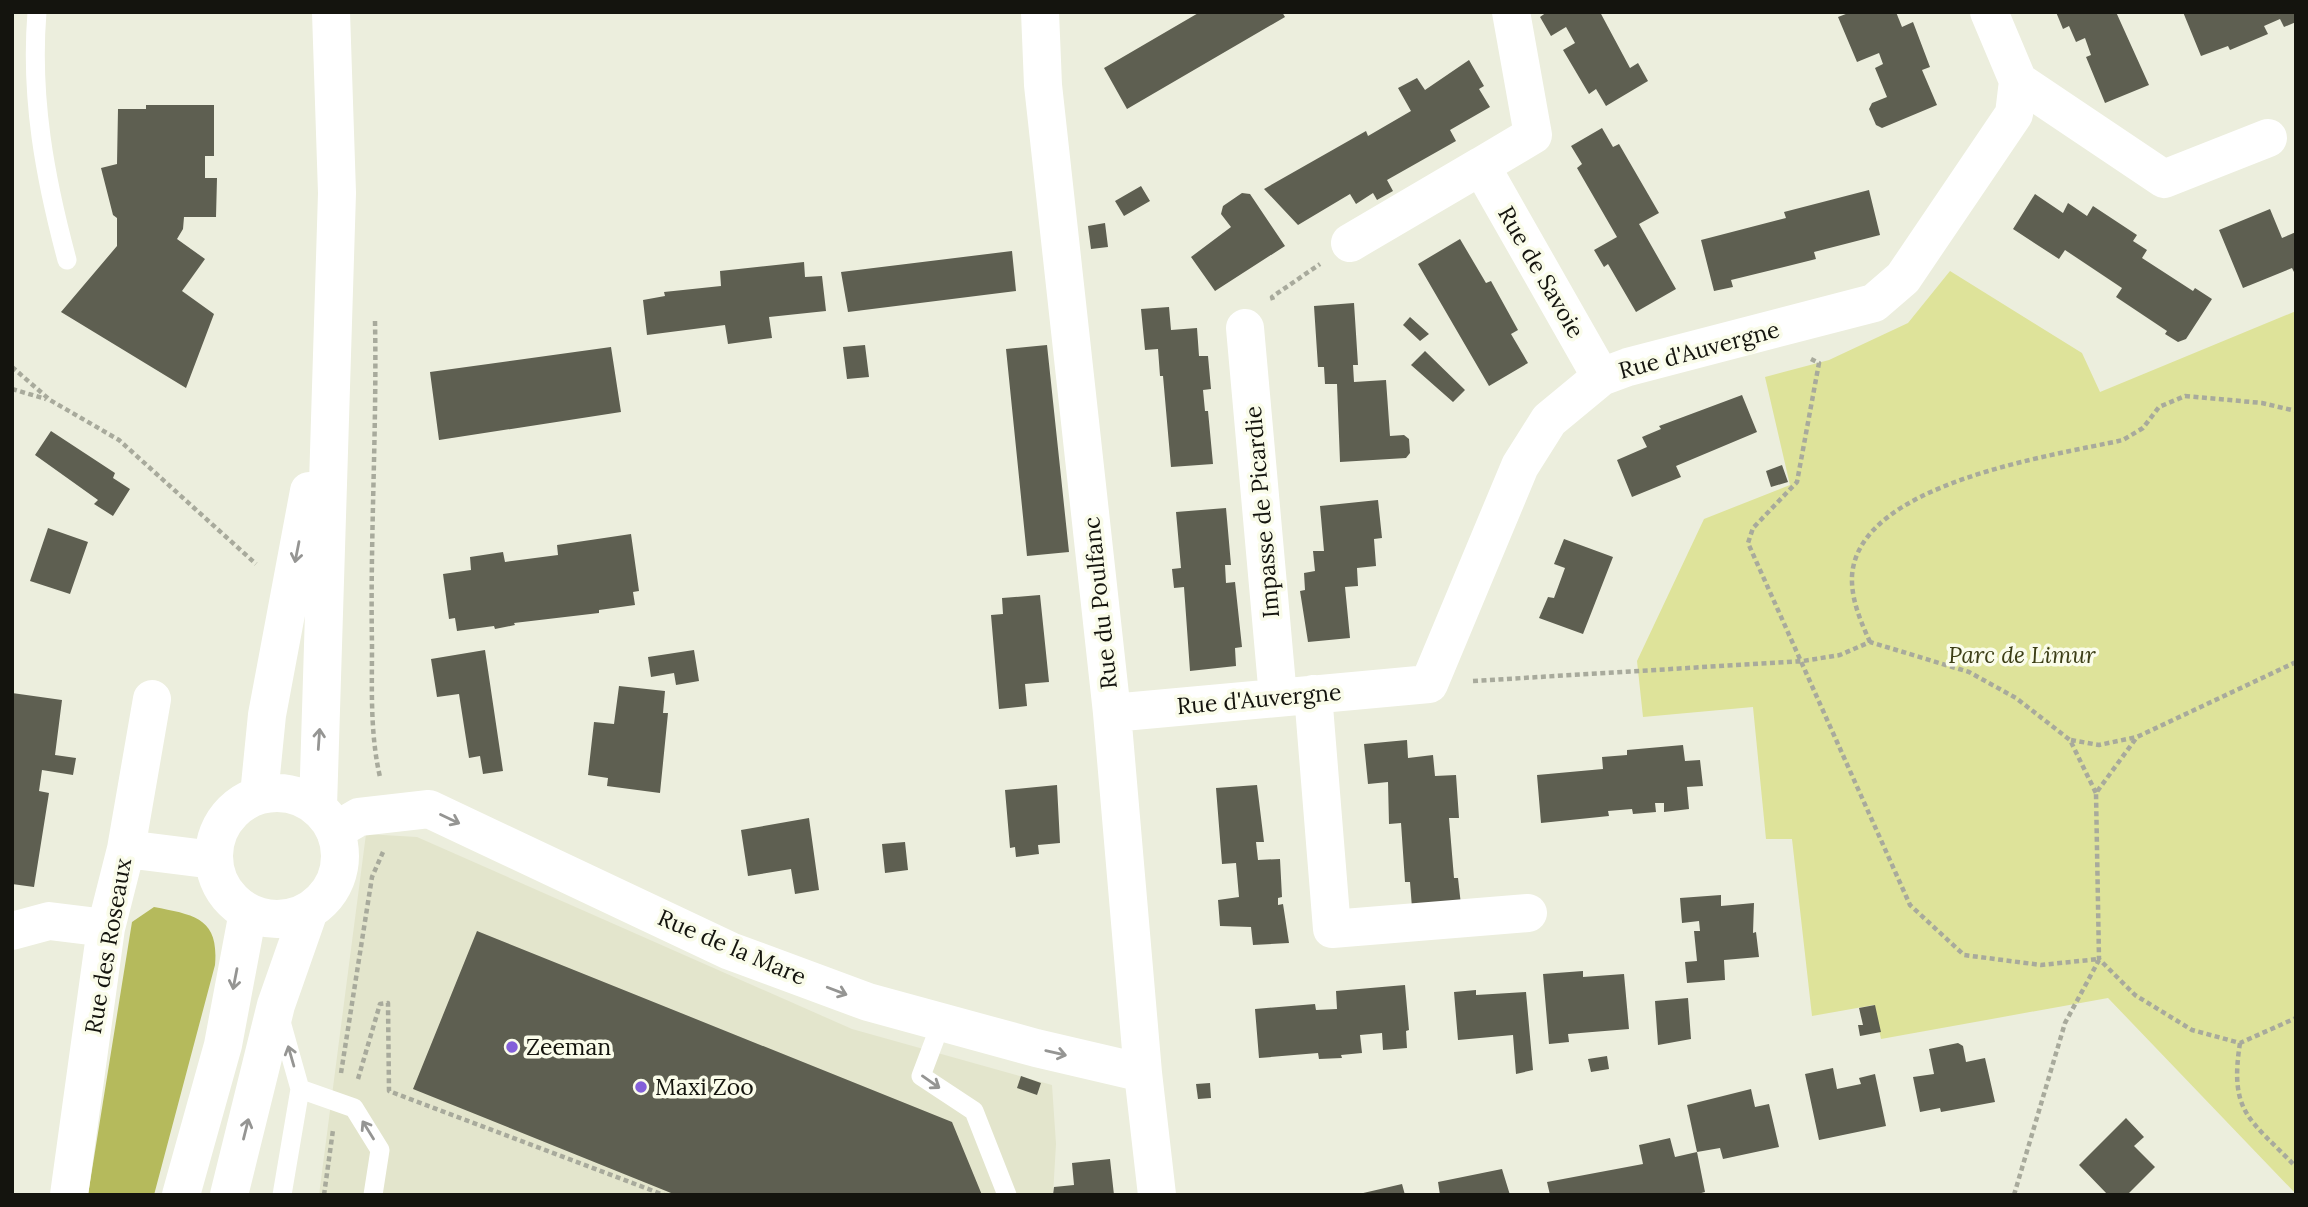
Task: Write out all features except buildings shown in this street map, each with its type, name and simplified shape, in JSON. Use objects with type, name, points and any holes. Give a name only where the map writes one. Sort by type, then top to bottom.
[{"type":"street","points":[[326,819],[300,797],[280,793],[259,795],[240,804],[225,820],[216,839],[214,860],[219,881],[231,899],[248,912],[268,919],[290,918],[309,911],[324,898],[335,881],[341,861],[326,819],[337,193],[331,12]]},
{"type":"street","points":[[1350,243],[1533,135],[1511,12]]},
{"type":"street","points":[[1989,12],[2018,81],[2164,179],[2268,138]]},
{"type":"street","name":"Rue du Poulfanc","points":[[1045,15],[1043,85],[1112,713],[1143,1073],[1157,1195]]},
{"type":"street","name":"Rue d'Auvergne","points":[[1112,713],[1429,684],[1520,466],[1549,420],[1601,377],[1628,367],[1874,303],[1903,278],[2014,114],[2018,81]]},
{"type":"street","name":"Rue de Savoie","points":[[1481,166],[1601,377]]},
{"type":"street","name":"Impasse de Picardie","points":[[1245,328],[1296,695],[1332,929],[1528,913]]},
{"type":"street","points":[[259,795],[267,715],[333,365]]},
{"type":"street","name":"Rue des Roseaux","points":[[69,1195],[106,928],[126,849],[152,699]]},
{"type":"street","name":"Rue de la Mare","points":[[326,819],[429,809],[730,951],[868,1002],[1143,1073]]},
{"type":"street","points":[[126,849],[214,860]]},
{"type":"street","points":[[229,1195],[276,1005],[309,911]]},
{"type":"street","points":[[181,1195],[223,1045],[248,912]]},
{"type":"street","points":[[12,931],[49,921],[106,928]]},
{"type":"lane","points":[[37,12],[34,51],[38,126],[50,198],[67,260]]},
{"type":"lane","points":[[276,1005],[300,1089],[282,1195]]},
{"type":"lane","points":[[941,1023],[921,1076],[974,1111],[1007,1195]]},
{"type":"lane","points":[[300,1089],[354,1108],[380,1150],[373,1195]]},
{"type":"path","points":[[1245,328],[1273,318],[1272,297],[1350,243]]},
{"type":"path","points":[[1788,326],[1796,352],[1819,363],[1797,482],[1753,528],[1748,543],[1910,905],[1964,955],[2041,965],[2099,959]]},
{"type":"path","points":[[12,366],[50,400],[119,440],[257,566]]},
{"type":"path","points":[[12,388],[50,400]]},
{"type":"path","points":[[1870,642],[1857,614],[1852,576],[1860,550],[1885,520],[1911,500],[1977,474],[2123,440],[2143,428],[2159,407],[2185,396],[2262,403],[2296,411]]},
{"type":"path","points":[[1429,684],[1803,661],[1840,655],[1870,642],[1969,672],[2015,698],[2070,740],[2096,793],[2099,959],[2065,1023],[2014,1195]]},
{"type":"path","points":[[2070,740],[2099,745],[2137,737],[2296,662]]},
{"type":"path","points":[[2096,793],[2137,737]]},
{"type":"path","points":[[373,748],[381,781]]},
{"type":"path","points":[[324,1195],[372,877],[386,845]]},
{"type":"path","points":[[2099,959],[2135,995],[2162,1015],[2192,1030],[2240,1042],[2296,1018]]},
{"type":"path","points":[[358,1080],[380,1004],[388,1003],[389,1091],[664,1195]]},
{"type":"path","points":[[2240,1042],[2235,1075],[2237,1099],[2252,1121],[2296,1167]]},
{"type":"shaded area","points":[[366,834],[417,837],[852,1029],[1052,1085],[1056,1144],[1053,1195],[319,1195]]},
{"type":"green space","name":"Parc de Limur","points":[[1950,271],[2082,353],[2100,392],[2296,311],[2296,1194],[2108,998],[1881,1039],[1874,1005],[1812,1016],[1792,839],[1766,839],[1753,707],[1643,717],[1637,661],[1704,519],[1790,485],[1765,377],[1829,360],[1908,323]]},
{"type":"green space","points":[[154,907],[192,916],[201,921],[213,937],[215,965],[154,1195],[88,1195],[132,922]]},
{"type":"place","name":"Zeeman","points":[[512,1047]]},
{"type":"place","name":"Maxi Zoo","points":[[641,1087]]}]
